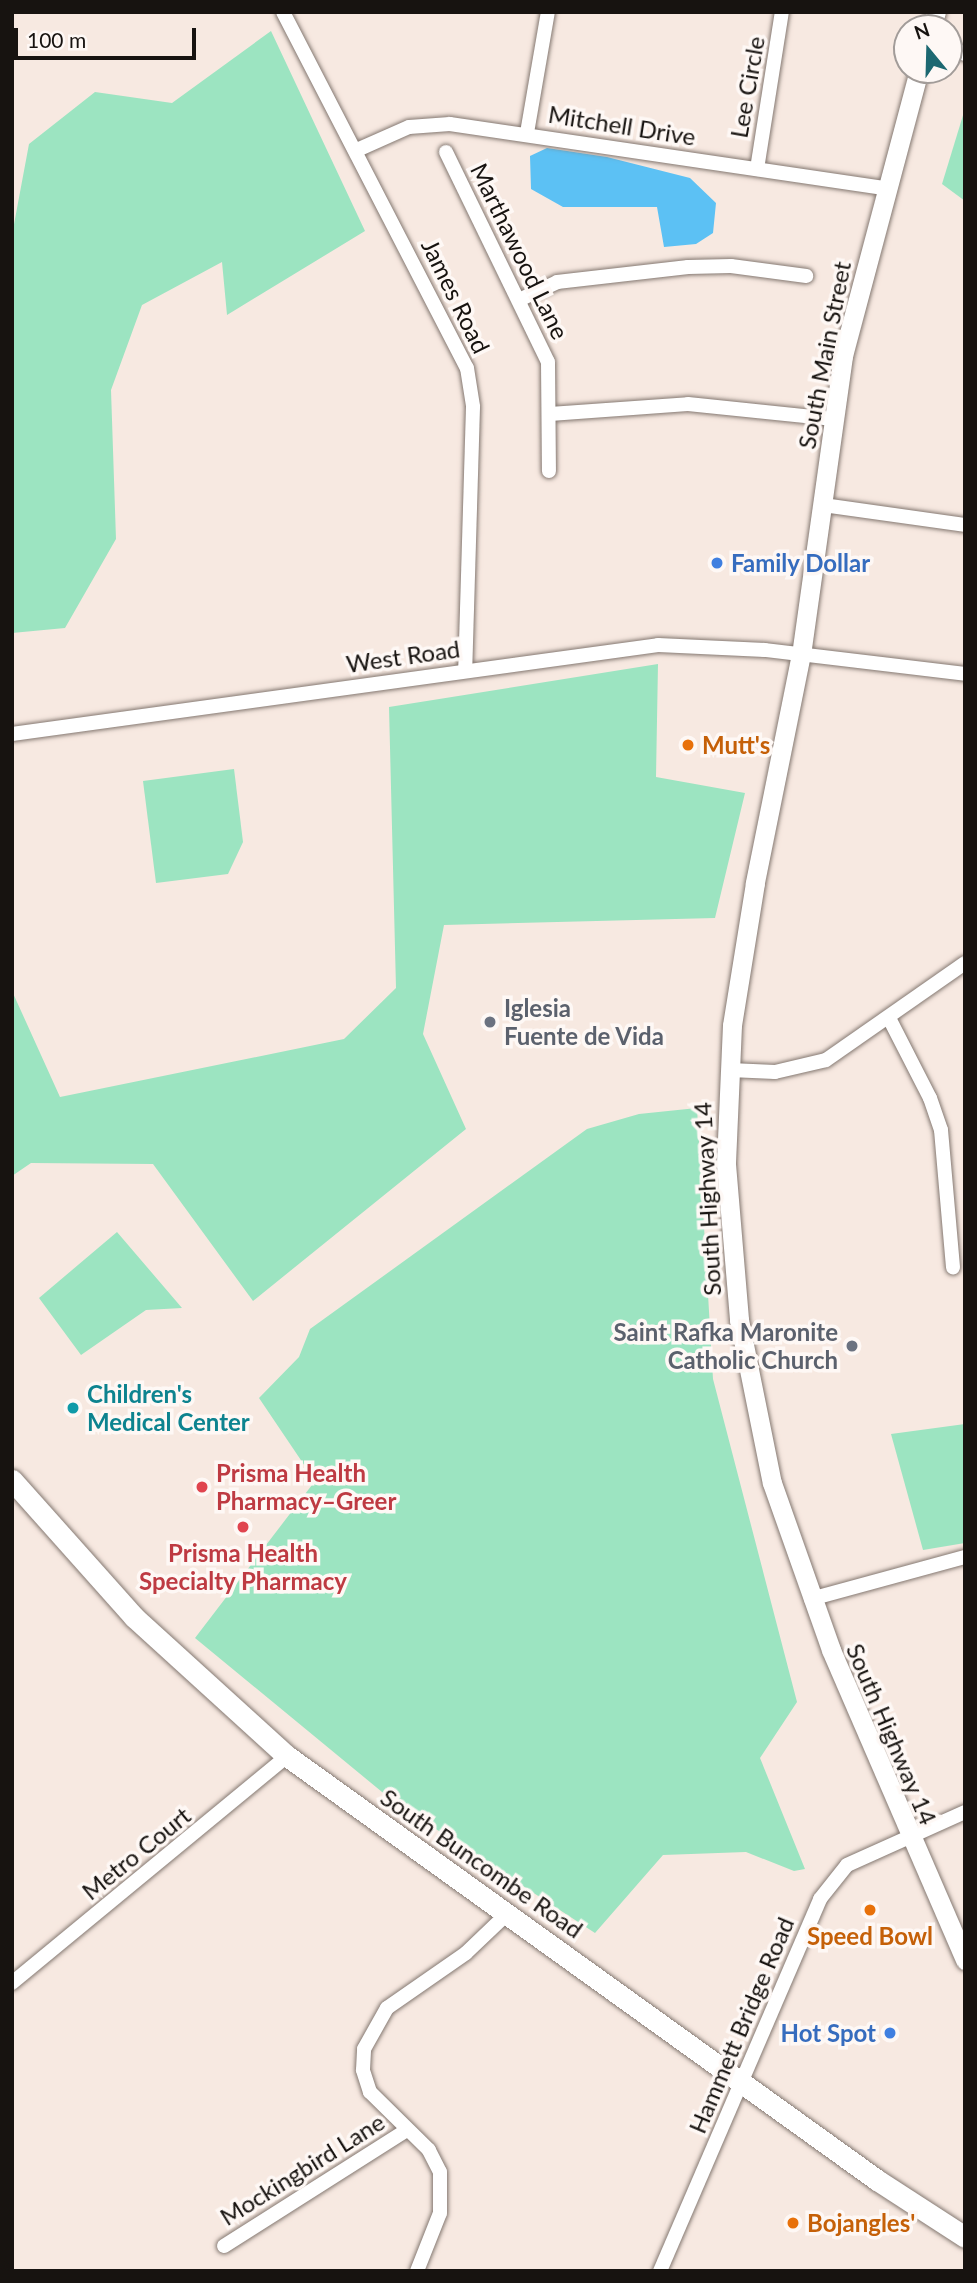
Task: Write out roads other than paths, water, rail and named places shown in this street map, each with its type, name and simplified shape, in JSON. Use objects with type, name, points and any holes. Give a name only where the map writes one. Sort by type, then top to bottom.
[{"type":"main road","name":"South Main Street","points":[[802,654],[834,419],[853,310],[915,84]]},
{"type":"main road","name":"South Highway 14","points":[[802,654],[755,883],[730,1070],[729,1222],[744,1355],[772,1483],[811,1599],[908,1836],[965,1960]]},
{"type":"main road","name":"South Buncombe Road","points":[[12,1480],[134,1617],[287,1756],[741,2082],[965,2237]]},
{"type":"street","name":"James Road","points":[[283,12],[460,352],[471,383],[465,671]]},
{"type":"street","points":[[527,133],[548,12]]},
{"type":"street","name":"Lee Circle","points":[[757,169],[782,12]]},
{"type":"street","name":"Mitchell Drive","points":[[357,150],[394,131],[426,124],[527,133],[885,188]]},
{"type":"street","name":"Marthawood Lane","points":[[446,152],[521,299],[548,362],[549,471]]},
{"type":"street","points":[[521,299],[556,282],[688,267],[732,266],[806,276]]},
{"type":"street","points":[[550,414],[688,404],[834,419]]},
{"type":"street","points":[[823,505],[965,525]]},
{"type":"street","name":"West Road","points":[[12,734],[658,645],[802,654],[965,674]]},
{"type":"street","points":[[730,1070],[775,1072],[810,1066],[839,1053],[965,963]]},
{"type":"street","points":[[889,1018],[930,1098],[941,1130],[953,1267]]},
{"type":"street","points":[[811,1599],[965,1557]]},
{"type":"street","name":"Metro Court","points":[[12,1983],[287,1756]]},
{"type":"street","name":"Hammett Bridge Road","points":[[660,2271],[820,1899],[847,1865],[965,1812]]},
{"type":"street","points":[[417,2271],[440,2213],[441,2177],[429,2150],[405,2131],[377,2102],[366,2082],[362,2058],[371,2031],[395,2001],[466,1953],[507,1914]]},
{"type":"street","name":"Mockingbird Lane","points":[[224,2246],[405,2131]]},
{"type":"water","points":[[547,148],[607,157],[690,178],[716,203],[713,233],[696,244],[664,247],[657,207],[563,207],[531,189],[530,156]]},
{"type":"place","name":"Family Dollar","points":[[717,563]]},
{"type":"place","name":"Mutt's","points":[[688,745]]},
{"type":"place","name":"Iglesia Fuente de Vida","points":[[490,1022]]},
{"type":"place","name":"Saint Rafka Maronite Catholic Church","points":[[852,1346]]},
{"type":"place","name":"Children's Medical Center","points":[[73,1408]]},
{"type":"place","name":"Prisma Health Pharmacy–Greer","points":[[202,1487]]},
{"type":"place","name":"Prisma Health Specialty Pharmacy","points":[[243,1527]]},
{"type":"place","name":"Speed Bowl","points":[[870,1910]]},
{"type":"place","name":"Hot Spot","points":[[890,2033]]},
{"type":"place","name":"Bojangles'","points":[[793,2223]]}]
